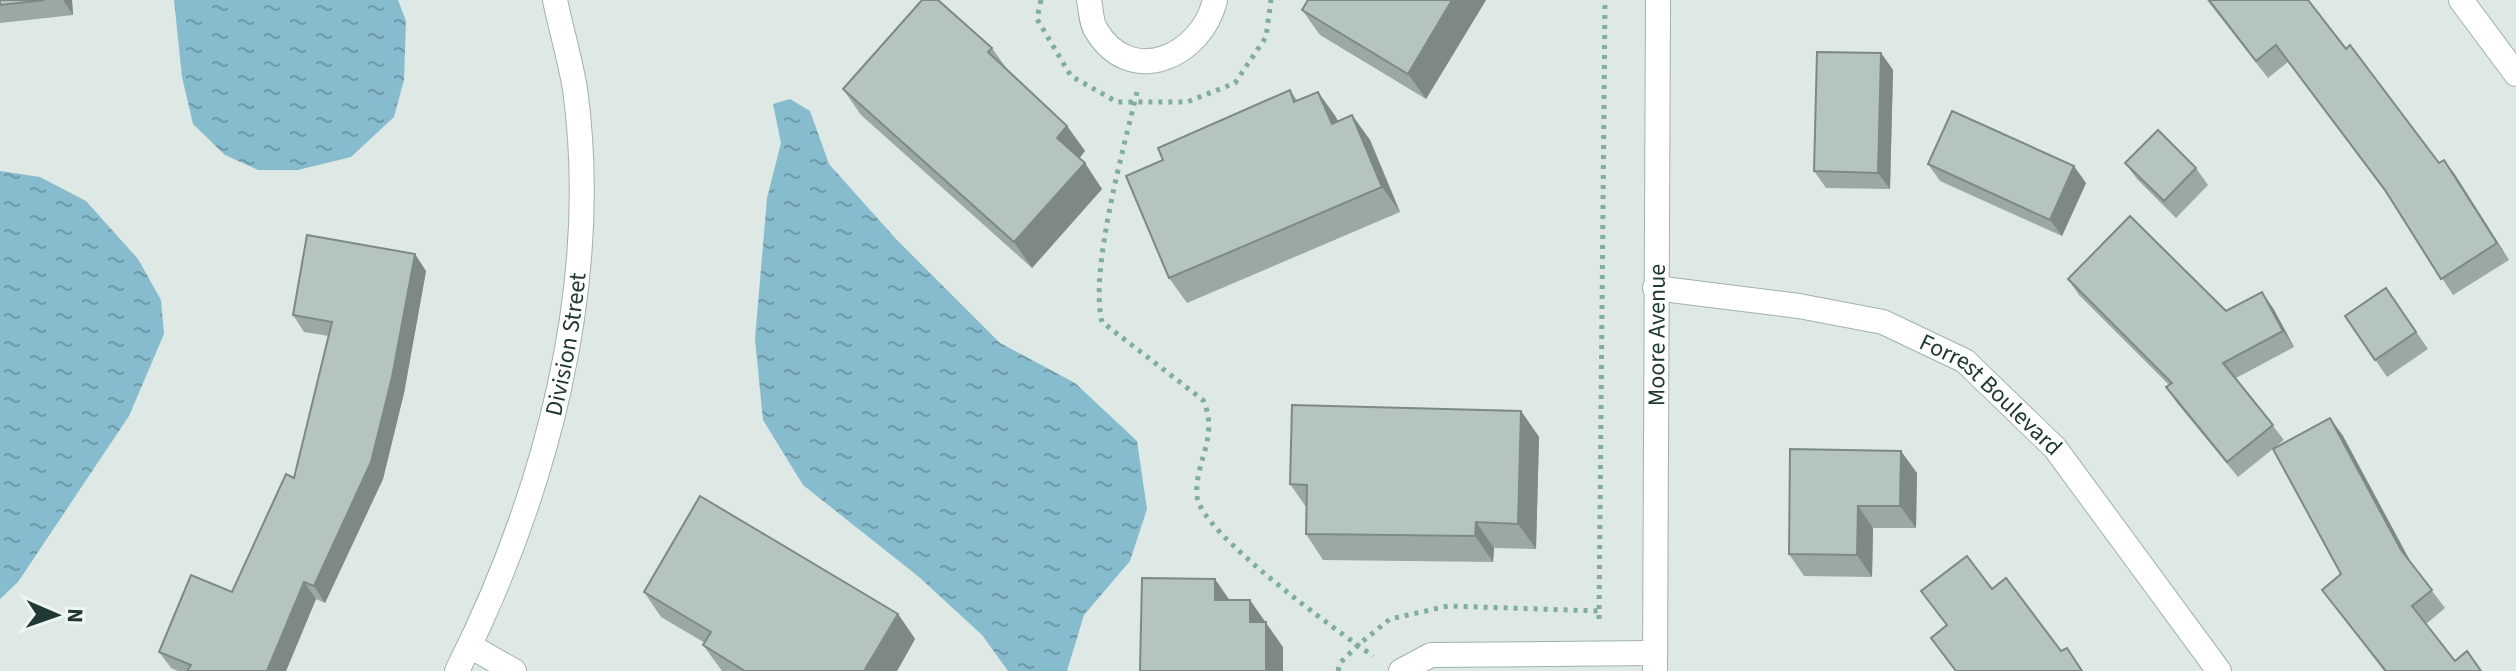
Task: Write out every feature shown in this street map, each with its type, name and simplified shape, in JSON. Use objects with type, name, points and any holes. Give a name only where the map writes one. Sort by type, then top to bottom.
[{"type":"street","name":"Division Street","points":[[457,671],[470,646],[526,503],[551,420],[573,297],[581,205],[575,89],[555,0]]},
{"type":"street","points":[[1089,0],[1095,30],[1119,54],[1157,63],[1187,49],[1211,16],[1215,0]]},
{"type":"street","name":"Moore Avenue","points":[[1655,662],[1658,0]]},
{"type":"street","points":[[2461,0],[2516,74]]},
{"type":"street","name":"Forrest Boulevard","points":[[1655,288],[1799,306],[1883,322],[1965,361],[2055,448],[2219,671]]},
{"type":"street","points":[[470,646],[514,671]]},
{"type":"street","points":[[1392,667],[1431,655],[1655,662]]},
{"type":"path","points":[[1599,611],[1605,0]]},
{"type":"path","points":[[1144,60],[1123,150],[1103,262],[1097,302],[1102,322],[1203,400],[1210,414],[1197,496],[1205,517],[1303,605],[1392,667]]},
{"type":"water","points":[[174,0],[398,0],[406,21],[404,80],[394,117],[351,157],[298,170],[258,170],[225,155],[193,124],[182,77]]},
{"type":"water","points":[[790,99],[810,111],[829,164],[896,239],[1000,343],[1075,383],[1137,441],[1147,509],[1130,561],[1084,615],[1067,671],[1008,671],[982,635],[919,577],[803,485],[763,420],[755,339],[767,198],[781,143],[773,104]]},
{"type":"water","points":[[0,171],[40,177],[86,201],[138,259],[161,300],[164,334],[129,416],[18,582],[0,599]]},
{"type":"building","points":[[0,0],[45,0],[0,5]]},
{"type":"building","points":[[922,0],[938,0],[992,48],[988,52],[1067,126],[1057,138],[1085,163],[1014,242],[843,89]]},
{"type":"building","points":[[1308,0],[1452,0],[1408,74],[1302,10]]},
{"type":"building","points":[[2209,0],[2308,0],[2346,49],[2350,45],[2439,163],[2444,160],[2497,243],[2441,279],[2385,190],[2276,45],[2256,61]]},
{"type":"building","points":[[1817,52],[1881,53],[1878,173],[1814,171]]},
{"type":"building","points":[[1290,90],[1294,102],[1318,92],[1332,124],[1352,115],[1382,187],[1169,278],[1126,176],[1163,160],[1158,148]]},
{"type":"building","points":[[1952,111],[2074,166],[2050,220],[1928,164]]},
{"type":"building","points":[[2158,130],[2196,168],[2164,201],[2125,163]]},
{"type":"building","points":[[2130,216],[2226,311],[2262,292],[2283,331],[2223,363],[2273,425],[2227,462],[2166,387],[2172,383],[2068,279]]},
{"type":"building","points":[[307,235],[415,254],[392,377],[371,462],[314,586],[304,582],[267,671],[187,671],[191,665],[159,652],[191,575],[232,592],[286,474],[294,478],[332,322],[293,315]]},
{"type":"building","points":[[2386,288],[2416,332],[2375,360],[2345,316]]},
{"type":"building","points":[[1292,405],[1521,411],[1518,524],[1476,522],[1475,536],[1306,534],[1307,485],[1290,484]]},
{"type":"building","points":[[2330,418],[2401,550],[2432,590],[2412,606],[2455,661],[2467,651],[2481,671],[2386,671],[2322,590],[2341,574],[2273,449]]},
{"type":"building","points":[[1790,449],[1901,451],[1900,506],[1858,506],[1857,555],[1789,554]]},
{"type":"building","points":[[700,496],[898,614],[864,671],[745,671],[703,645],[711,632],[644,592]]},
{"type":"building","points":[[1967,556],[1992,589],[2006,578],[2061,651],[2067,648],[2082,671],[1956,671],[1931,638],[1947,625],[1921,591]]},
{"type":"building","points":[[1142,578],[1215,579],[1215,600],[1250,600],[1250,622],[1266,622],[1266,671],[1140,671]]}]
